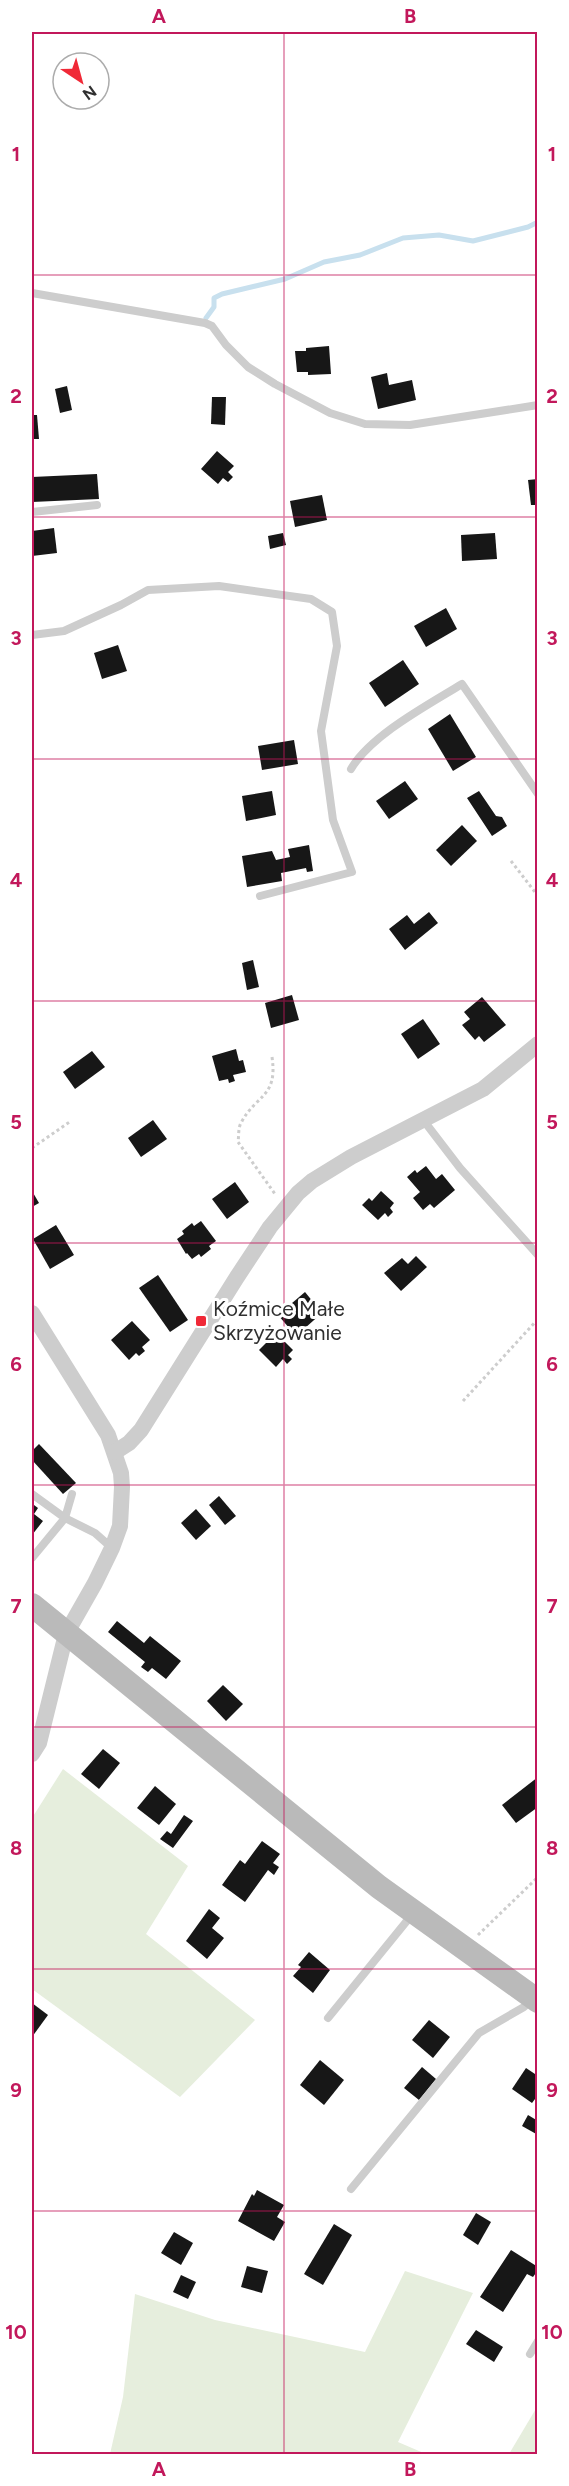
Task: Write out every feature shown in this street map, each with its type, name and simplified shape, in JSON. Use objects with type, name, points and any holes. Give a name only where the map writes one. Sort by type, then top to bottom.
[{"type":"main road","points":[[32,1605],[379,1887],[535,2000]]},
{"type":"street","points":[[115,1452],[129,1443],[141,1430],[231,1287],[285,1207],[312,1181],[332,1168],[483,1089],[537,1044]]},
{"type":"street","points":[[32,1312],[108,1434],[121,1473],[122,1488],[120,1526],[112,1548],[66,1634],[39,1743],[32,1754]]},
{"type":"lane","points":[[32,293],[205,323],[212,327],[248,367],[330,413],[365,424],[410,425],[537,405]]},
{"type":"lane","points":[[32,512],[97,505]]},
{"type":"lane","points":[[32,635],[64,631],[122,606],[148,590],[219,586],[311,599],[332,612],[337,646],[321,731],[333,820],[352,872],[260,896]]},
{"type":"lane","points":[[351,769],[359,755],[409,717],[462,684],[537,794]]},
{"type":"lane","points":[[424,1121],[460,1168],[537,1255]]},
{"type":"lane","points":[[32,1494],[65,1518],[95,1533],[112,1548]]},
{"type":"lane","points":[[32,1557],[65,1518],[72,1494]]},
{"type":"lane","points":[[328,2018],[406,1922],[412,1911]]},
{"type":"lane","points":[[351,2189],[479,2032],[535,2000]]},
{"type":"lane","points":[[530,2354],[537,2341]]},
{"type":"path","points":[[512,861],[537,896]]},
{"type":"path","points":[[272,1057],[274,1074],[272,1085],[240,1124],[238,1142],[285,1207]]},
{"type":"path","points":[[32,1148],[71,1121]]},
{"type":"path","points":[[463,1401],[537,1319]]},
{"type":"path","points":[[464,1948],[537,1877]]},
{"type":"green space","points":[[63,1769],[188,1866],[146,1934],[255,2020],[180,2097],[32,1989],[32,1818]]},
{"type":"green space","points":[[405,2271],[473,2293],[398,2442],[426,2454],[110,2454],[123,2397],[135,2294],[215,2320],[365,2352]]},
{"type":"green space","points":[[537,2407],[537,2454],[509,2454]]},
{"type":"building","points":[[329,346],[331,374],[308,375],[308,372],[297,372],[295,351]]},
{"type":"building","points":[[387,373],[389,385],[412,380],[416,400],[378,409],[371,377]]},
{"type":"building","points":[[67,386],[72,410],[60,413],[55,389]]},
{"type":"building","points":[[212,397],[226,397],[225,425],[211,424]]},
{"type":"building","points":[[32,415],[37,415],[39,439],[32,439]]},
{"type":"building","points":[[217,451],[234,466],[228,472],[233,477],[228,482],[223,478],[218,484],[201,469]]},
{"type":"building","points":[[97,474],[99,499],[32,502],[32,477]]},
{"type":"building","points":[[538,479],[538,505],[531,505],[528,480]]},
{"type":"building","points":[[322,495],[327,520],[295,527],[290,501]]},
{"type":"building","points":[[54,528],[57,553],[32,556],[32,531]]},
{"type":"building","points":[[283,533],[286,545],[270,549],[268,536]]},
{"type":"building","points":[[495,533],[497,559],[462,561],[461,535]]},
{"type":"building","points":[[446,608],[457,629],[426,647],[414,626]]},
{"type":"building","points":[[118,645],[127,671],[102,679],[94,653]]},
{"type":"building","points":[[403,660],[419,684],[385,707],[369,683]]},
{"type":"building","points":[[450,714],[476,757],[453,771],[428,729]]},
{"type":"building","points":[[294,740],[298,764],[262,770],[258,746]]},
{"type":"building","points":[[405,781],[418,799],[389,819],[376,801]]},
{"type":"building","points":[[272,791],[276,815],[246,821],[242,796]]},
{"type":"building","points":[[479,791],[496,816],[502,817],[507,826],[492,836],[467,798]]},
{"type":"building","points":[[462,825],[477,841],[451,866],[436,850]]},
{"type":"building","points":[[309,845],[313,871],[307,872],[306,868],[281,873],[282,881],[247,887],[242,856],[272,851],[276,860],[290,857],[288,849]]},
{"type":"building","points":[[429,912],[438,923],[405,950],[389,929],[407,915],[414,924]]},
{"type":"building","points":[[253,960],[259,987],[247,990],[242,963]]},
{"type":"building","points":[[292,995],[299,1020],[271,1028],[265,1003]]},
{"type":"building","points":[[482,997],[506,1025],[484,1042],[479,1036],[475,1040],[462,1025],[470,1019],[464,1012]]},
{"type":"building","points":[[423,1019],[440,1044],[418,1059],[401,1034]]},
{"type":"building","points":[[236,1049],[239,1061],[243,1060],[246,1072],[233,1075],[235,1081],[229,1083],[228,1079],[219,1081],[212,1056]]},
{"type":"building","points":[[92,1051],[105,1067],[75,1089],[63,1072]]},
{"type":"building","points":[[153,1120],[167,1139],[141,1157],[128,1138]]},
{"type":"building","points":[[426,1166],[436,1179],[442,1174],[455,1190],[434,1208],[430,1204],[423,1210],[413,1198],[420,1192],[407,1177],[415,1170],[417,1173]]},
{"type":"building","points":[[235,1182],[249,1202],[227,1219],[212,1199]]},
{"type":"building","points":[[32,1191],[39,1203],[32,1207]]},
{"type":"building","points":[[381,1191],[394,1203],[390,1208],[393,1212],[388,1217],[385,1213],[378,1220],[362,1205],[369,1198],[372,1201]]},
{"type":"building","points":[[201,1221],[216,1241],[209,1246],[211,1249],[201,1257],[199,1254],[192,1259],[177,1239],[184,1234],[182,1231],[192,1223],[194,1226]]},
{"type":"building","points":[[56,1225],[74,1255],[50,1269],[33,1239]]},
{"type":"building","points":[[416,1256],[427,1267],[401,1291],[384,1273],[402,1258],[408,1264]]},
{"type":"building","points":[[158,1275],[188,1320],[170,1332],[139,1288]]},
{"type":"building","points":[[305,1292],[322,1313],[296,1336],[278,1315]]},
{"type":"building","points":[[132,1321],[150,1340],[142,1347],[145,1351],[139,1356],[136,1353],[129,1360],[111,1340]]},
{"type":"building","points":[[276,1333],[293,1350],[288,1355],[292,1359],[287,1364],[283,1359],[276,1367],[259,1350]]},
{"type":"building","points":[[39,1444],[76,1483],[63,1494],[32,1460],[32,1451]]},
{"type":"building","points":[[219,1496],[236,1516],[225,1525],[209,1505]]},
{"type":"building","points":[[34,1505],[38,1508],[34,1514],[43,1521],[32,1535],[32,1508]]},
{"type":"building","points":[[196,1509],[211,1526],[196,1540],[181,1523]]},
{"type":"building","points":[[117,1621],[144,1643],[150,1636],[181,1661],[166,1679],[152,1668],[148,1672],[141,1667],[145,1662],[108,1632]]},
{"type":"building","points":[[223,1685],[243,1704],[226,1721],[207,1701]]},
{"type":"building","points":[[103,1749],[120,1763],[99,1789],[81,1774]]},
{"type":"building","points":[[538,1777],[538,1807],[516,1823],[502,1805]]},
{"type":"building","points":[[155,1786],[176,1804],[159,1825],[137,1808]]},
{"type":"building","points":[[184,1815],[193,1821],[173,1848],[160,1839],[167,1831],[171,1834]]},
{"type":"building","points":[[262,1841],[280,1854],[273,1863],[279,1867],[274,1875],[268,1870],[245,1902],[222,1885],[240,1860],[245,1864]]},
{"type":"building","points":[[209,1909],[220,1918],[212,1928],[224,1938],[207,1959],[186,1941]]},
{"type":"building","points":[[309,1952],[330,1970],[313,1993],[293,1976],[301,1967],[298,1965]]},
{"type":"building","points":[[32,2003],[48,2015],[32,2037]]},
{"type":"building","points":[[429,2020],[450,2037],[433,2058],[412,2040]]},
{"type":"building","points":[[320,2060],[344,2080],[324,2105],[300,2085]]},
{"type":"building","points":[[422,2067],[436,2079],[419,2100],[404,2088]]},
{"type":"building","points":[[526,2068],[538,2076],[538,2095],[532,2103],[512,2089]]},
{"type":"building","points":[[528,2115],[538,2121],[538,2135],[522,2126]]},
{"type":"building","points":[[257,2190],[284,2205],[277,2217],[285,2222],[274,2241],[238,2221],[252,2194],[254,2196]]},
{"type":"building","points":[[476,2213],[491,2222],[478,2245],[463,2235]]},
{"type":"building","points":[[334,2224],[352,2235],[323,2285],[304,2274]]},
{"type":"building","points":[[174,2232],[193,2243],[181,2265],[161,2253]]},
{"type":"building","points":[[511,2250],[538,2267],[538,2270],[533,2277],[527,2274],[503,2312],[480,2297]]},
{"type":"building","points":[[247,2266],[268,2271],[262,2293],[241,2287]]},
{"type":"building","points":[[181,2275],[196,2282],[188,2299],[173,2292]]},
{"type":"building","points":[[476,2330],[503,2347],[494,2362],[466,2344]]},
{"type":"waterway","points":[[206,318],[214,307],[214,298],[222,294],[285,279],[324,262],[360,255],[403,238],[439,235],[473,241],[528,227],[538,222]]},
{"type":"place","name":"Koźmice Małe Skrzyżowanie","points":[[201,1321]]}]
